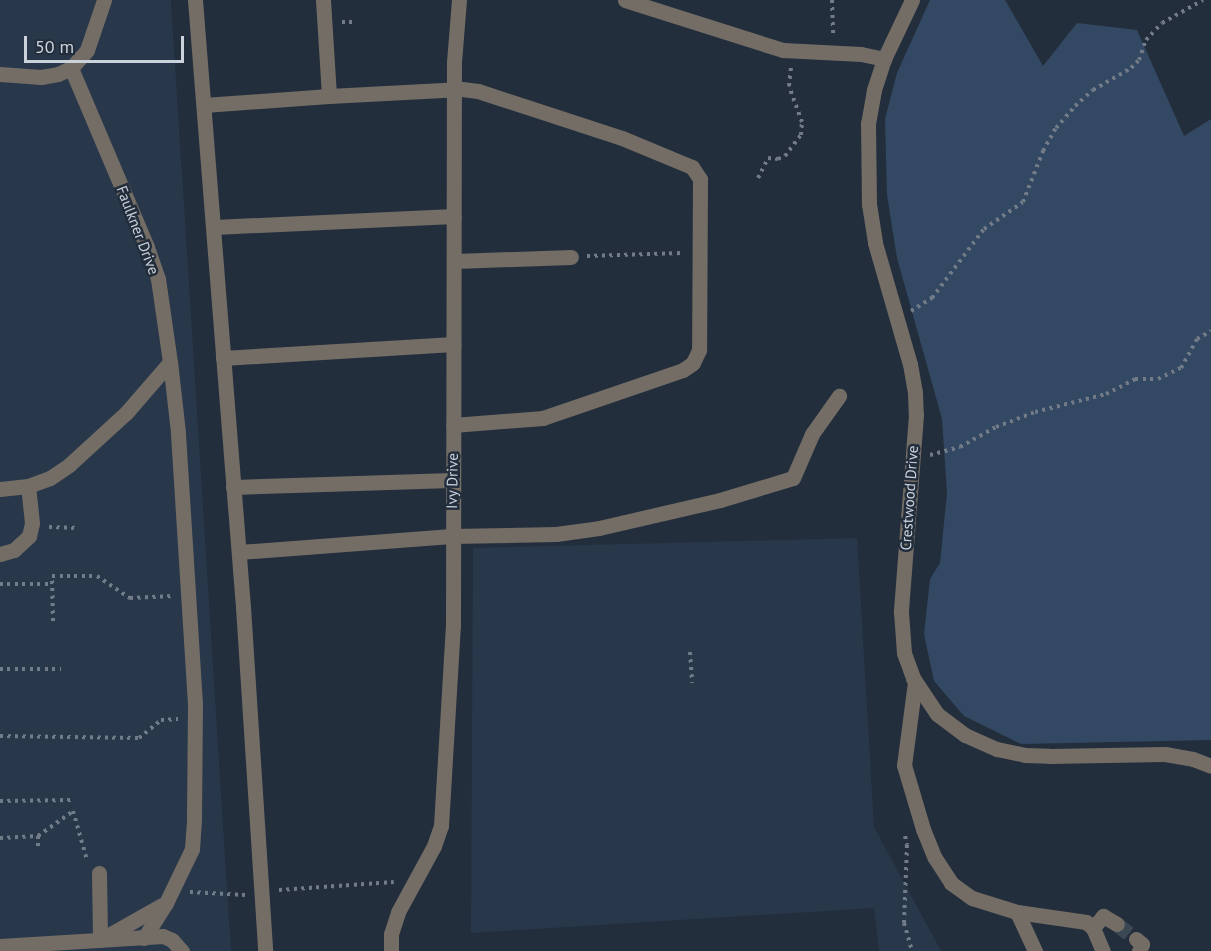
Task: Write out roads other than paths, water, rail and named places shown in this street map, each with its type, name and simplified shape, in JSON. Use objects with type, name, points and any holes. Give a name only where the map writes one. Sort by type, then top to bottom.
[{"type":"street","points":[[0,74],[41,76],[58,74],[70,68],[87,50],[104,0]]},
{"type":"street","points":[[195,0],[239,552],[265,951]]},
{"type":"street","points":[[323,0],[329,96]]},
{"type":"street","name":"Ivy Drive","points":[[391,951],[391,934],[398,912],[434,846],[441,826],[453,626],[451,536],[455,261],[454,90],[459,0]]},
{"type":"street","points":[[625,0],[783,50],[833,51],[884,59]]},
{"type":"street","name":"Crestwood Drive","points":[[912,0],[884,59],[874,90],[868,123],[869,204],[875,243],[897,318],[915,392],[901,612],[904,653],[915,682],[937,714],[965,735],[997,749],[1026,755],[1049,756],[1165,754],[1211,766]]},
{"type":"street","name":"Faulkner Drive","points":[[70,68],[147,247],[158,279],[178,432],[194,718],[192,849],[166,903],[144,938]]},
{"type":"street","points":[[204,105],[329,96],[454,90],[478,91],[552,113],[692,167],[700,179],[699,350],[693,363],[683,370],[543,418],[453,425]]},
{"type":"street","points":[[214,227],[454,216]]},
{"type":"street","points":[[455,261],[571,257]]},
{"type":"street","points":[[223,358],[454,344]]},
{"type":"street","points":[[0,489],[28,486],[50,478],[69,465],[126,413],[170,362]]},
{"type":"street","points":[[239,552],[451,536],[556,534],[599,528],[720,500],[793,478],[812,434],[839,396]]},
{"type":"street","points":[[233,487],[452,480]]},
{"type":"street","points":[[0,554],[14,550],[29,536],[32,523],[28,486]]},
{"type":"street","points":[[915,682],[904,765],[935,858],[951,883],[972,898],[1017,912],[1086,922],[1093,928],[1103,951]]},
{"type":"street","points":[[99,873],[100,940]]},
{"type":"street","points":[[100,940],[166,903]]},
{"type":"street","points":[[1017,912],[1035,951]]},
{"type":"street","points":[[1093,928],[1103,916],[1117,924]]},
{"type":"street","points":[[0,946],[164,936],[172,940],[182,951]]},
{"type":"tunnel","points":[[1117,924],[1136,939]]}]
